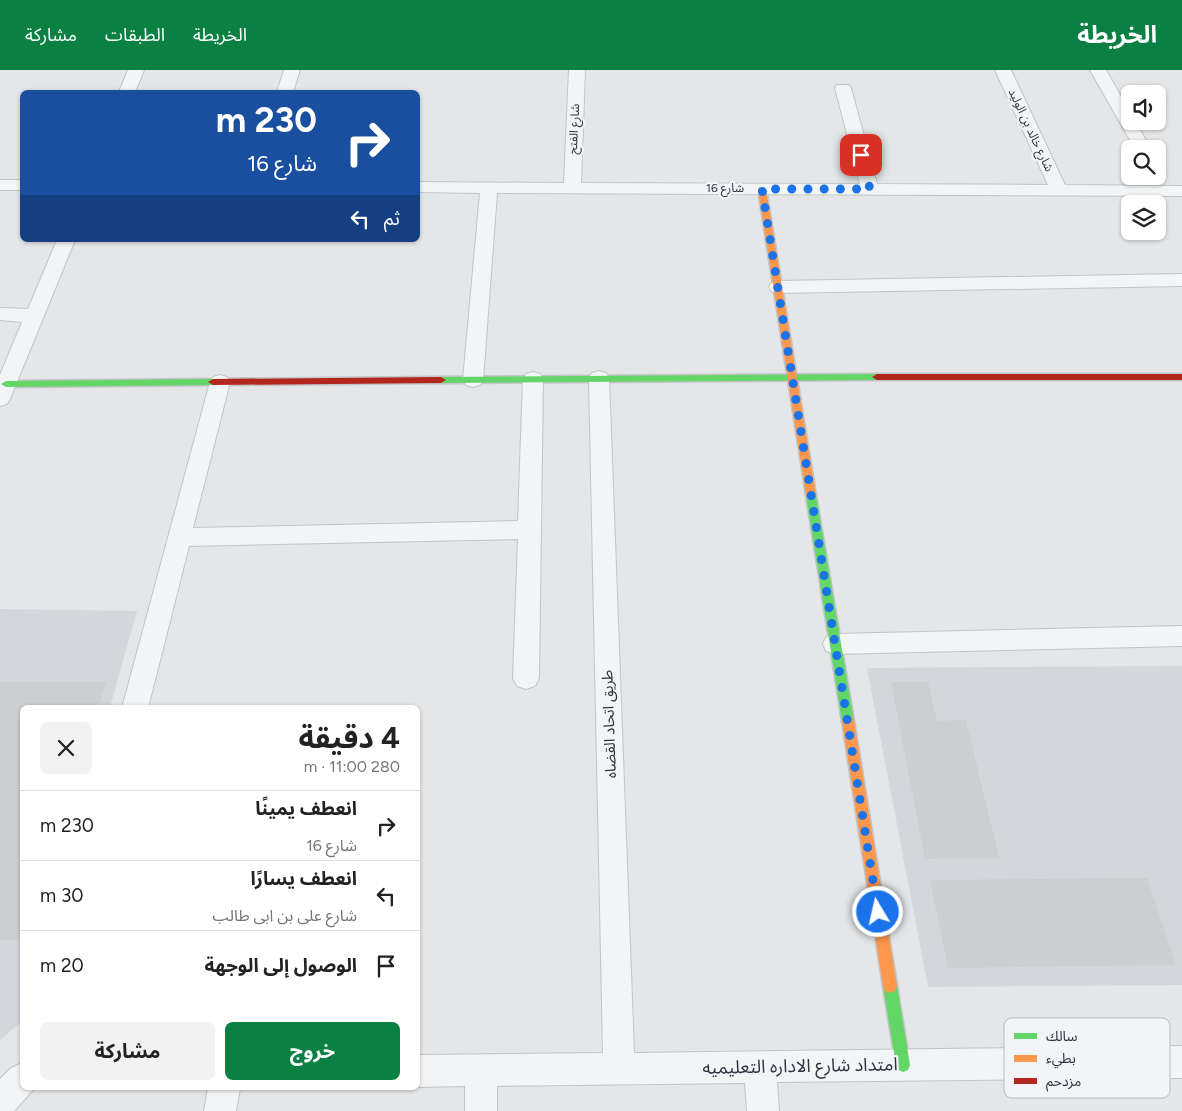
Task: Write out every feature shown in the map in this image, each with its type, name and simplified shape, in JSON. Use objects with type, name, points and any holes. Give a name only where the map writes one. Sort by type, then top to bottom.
[{"type":"street","points":[[128,90],[136,70]]},
{"type":"street","points":[[286,90],[292,70]]},
{"type":"street","name":"شارع الفتح","points":[[572,188],[577,70]]},
{"type":"street","name":"شارع خالد بن الوليد","points":[[1003,70],[1059,190]]},
{"type":"street","points":[[1098,70],[1138,140]]},
{"type":"street","points":[[842,88],[870,189]]},
{"type":"street","points":[[0,184],[20,185]]},
{"type":"street","name":"شارع 16","points":[[420,187],[1174,191]]},
{"type":"street","points":[[473,380],[489,188]]},
{"type":"street","points":[[762,189],[903,1065]]},
{"type":"street","points":[[65,242],[3,392],[220,382],[599,378],[1182,377]]},
{"type":"street","points":[[778,287],[1182,280]]},
{"type":"street","points":[[0,314],[35,316]]},
{"type":"street","name":"طريق اتحاد القضاه","points":[[599,378],[619,1068]]},
{"type":"street","points":[[526,678],[533,379]]},
{"type":"street","points":[[137,705],[220,382]]},
{"type":"street","points":[[180,537],[529,530]]},
{"type":"street","points":[[835,644],[1182,636]]},
{"type":"street","name":"امتداد شارع الاداره التعليميه","points":[[420,1071],[1004,1064]]},
{"type":"street","points":[[760,1067],[764,1111]]},
{"type":"street","points":[[481,1070],[481,1111]]},
{"type":"street","points":[[0,1104],[20,1080]]},
{"type":"street","points":[[220,1111],[224,1090]]},
{"type":"shaded area","points":[[0,609],[137,611],[111,705],[20,705],[20,1023],[0,1040]]},
{"type":"shaded area","points":[[1182,666],[1182,985],[928,987],[867,668]]},
{"type":"building","points":[[0,682],[106,682],[99,705],[20,705],[20,940],[0,940]]},
{"type":"building","points":[[891,682],[928,682],[937,721],[966,720],[999,858],[925,859]]},
{"type":"building","points":[[1147,878],[1176,965],[948,968],[930,880]]},
{"type":"traffic: fast","points":[[441,380],[877,377]]},
{"type":"traffic: fast","points":[[6,384],[213,382]]},
{"type":"traffic: fast","points":[[811,495],[848,721]]},
{"type":"traffic: fast","points":[[890,986],[903,1065]]},
{"type":"traffic: slow","points":[[762,189],[811,495]]},
{"type":"traffic: slow","points":[[848,721],[890,986]]},
{"type":"traffic: jam","points":[[877,377],[1182,377]]},
{"type":"traffic: jam","points":[[213,382],[441,380]]},
{"type":"route","points":[[861,155],[870,189],[762,189],[878,912]]}]
